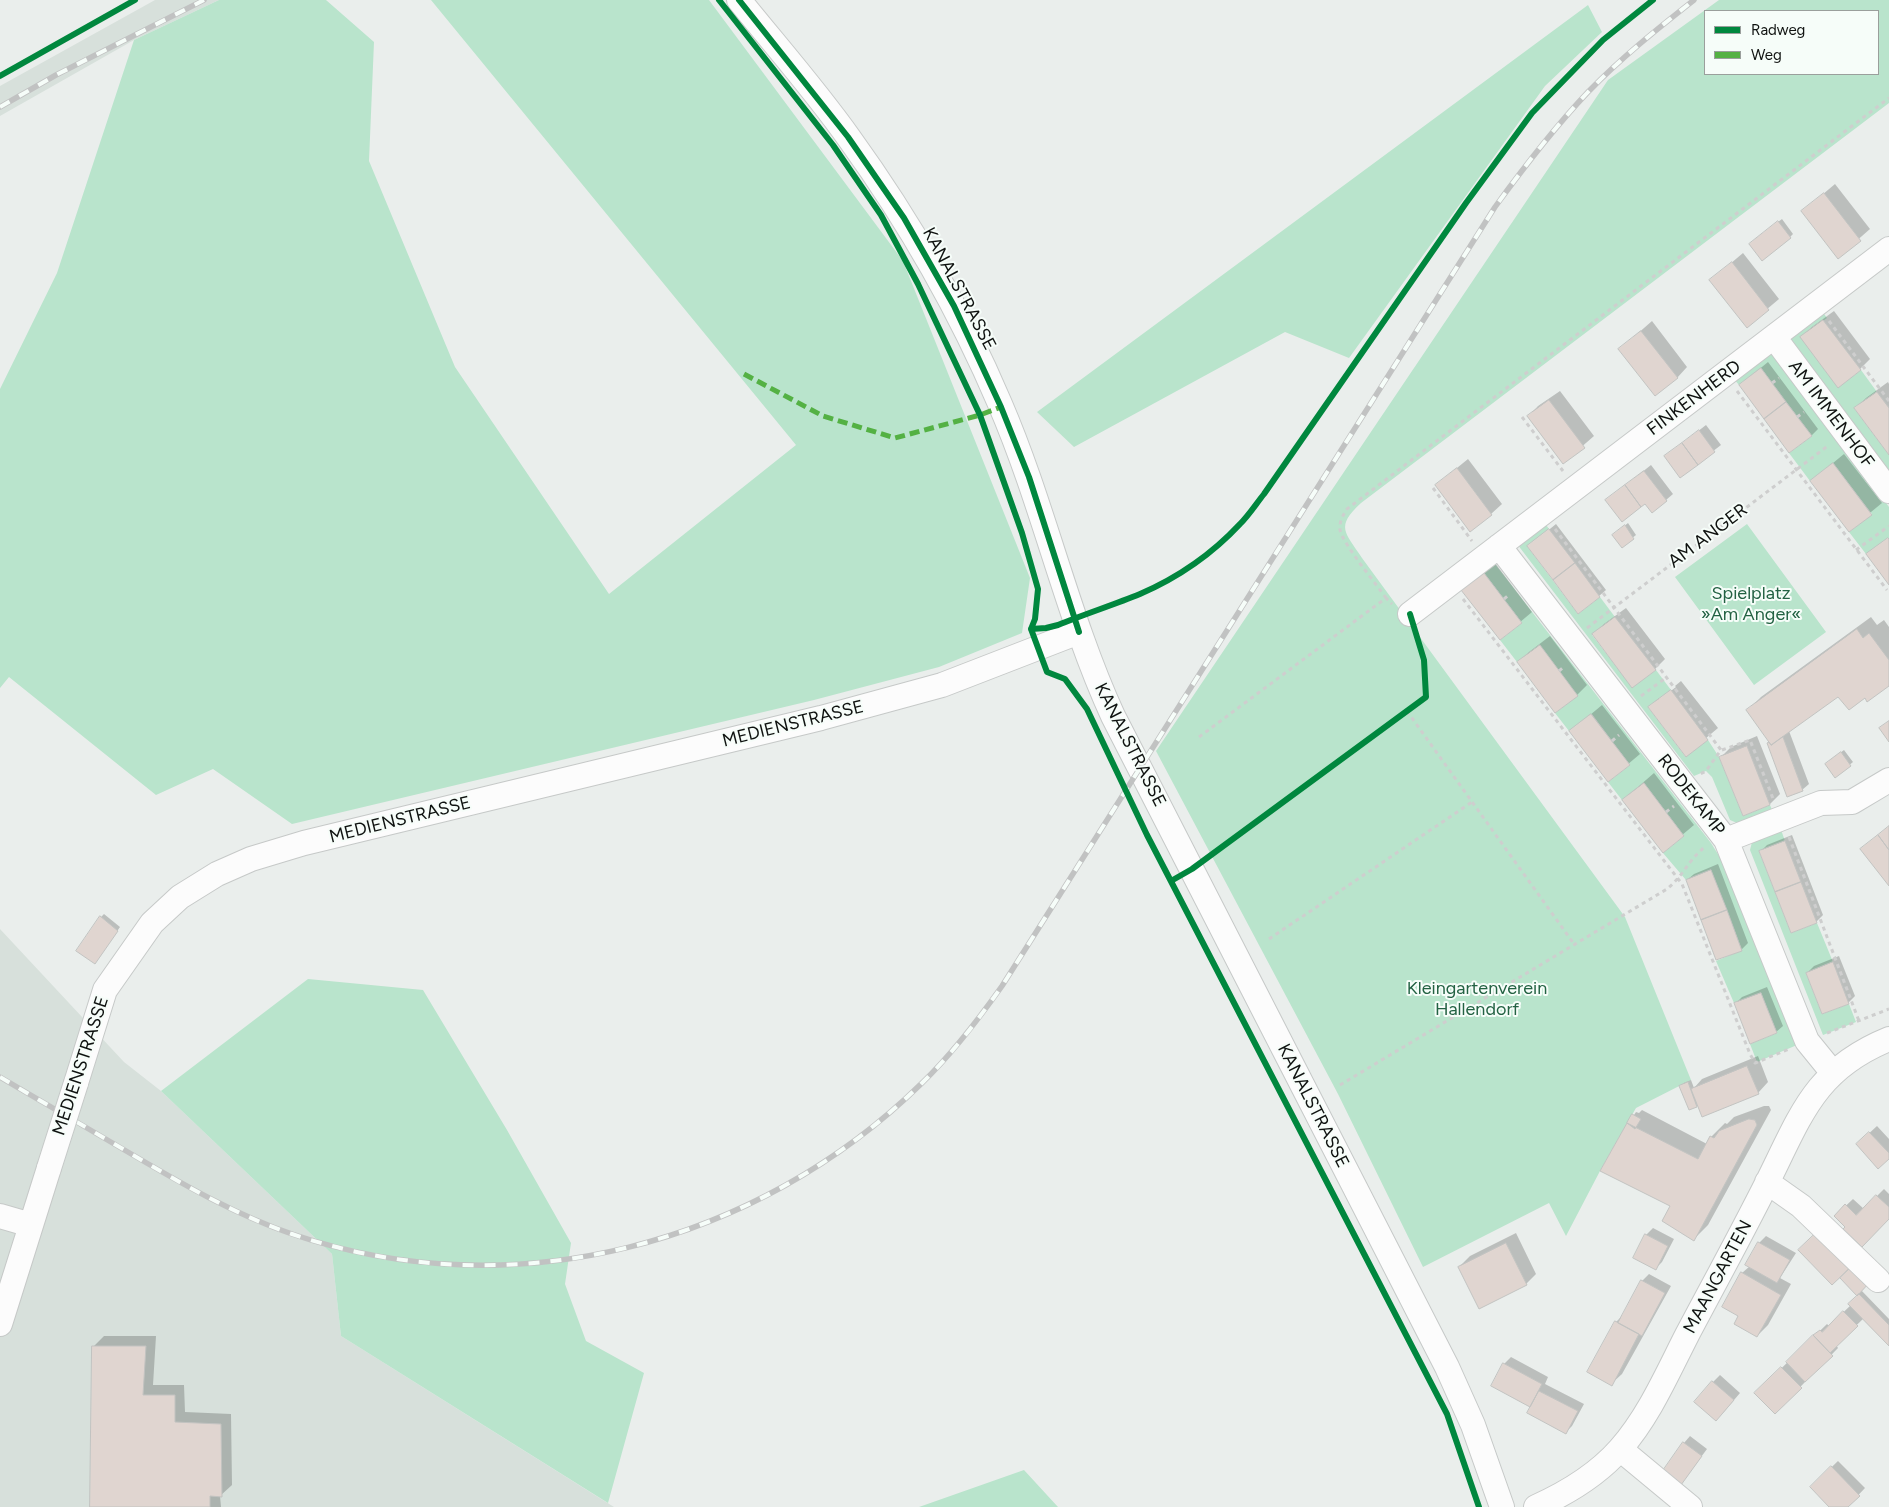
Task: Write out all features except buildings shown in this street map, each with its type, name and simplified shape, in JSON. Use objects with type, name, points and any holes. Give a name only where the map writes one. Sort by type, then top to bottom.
[{"type":"street","name":"KANALSTRASSE","points":[[739,0],[848,137],[904,218],[946,290],[981,361],[1025,468],[1079,632],[1113,716],[1448,1367],[1473,1425],[1502,1507]]},
{"type":"street","name":"FINKENHERD","points":[[1410,614],[1889,250]]},
{"type":"street","name":"AM IMMENHOF","points":[[1774,337],[1889,491]]},
{"type":"street","name":"RODEKAMP","points":[[1492,552],[1571,640],[1726,840],[1809,1044],[1834,1072]]},
{"type":"street","name":"MEDIENSTRASSE","points":[[0,1324],[105,990],[152,923],[180,897],[217,874],[251,859],[304,843],[821,718],[965,677],[1079,632]]},
{"type":"street","points":[[1726,840],[1822,803],[1852,802],[1889,780]]},
{"type":"street","name":"MAANGARTEN","points":[[1536,1507],[1578,1485],[1598,1470],[1620,1449],[1648,1411],[1803,1110],[1818,1089],[1850,1058],[1889,1039]]},
{"type":"street","points":[[1767,1182],[1801,1206],[1878,1280]]},
{"type":"street","points":[[0,1216],[31,1226]]},
{"type":"street","points":[[1620,1449],[1690,1507]]},
{"type":"path","points":[[1410,614],[1400,614],[1386,598],[1348,545],[1340,531],[1341,517],[1347,509],[1889,98]]},
{"type":"path","points":[[1817,304],[1889,402]]},
{"type":"path","points":[[1725,374],[1887,590]]},
{"type":"path","points":[[1522,417],[1576,487]]},
{"type":"path","points":[[1433,488],[1492,552]]},
{"type":"path","points":[[1543,512],[1722,750]]},
{"type":"path","points":[[1856,550],[1889,526]]},
{"type":"path","points":[[1451,583],[1679,880],[1755,1063],[1809,1044],[1823,1035],[1889,1009]]},
{"type":"path","points":[[1199,737],[1386,598]]},
{"type":"path","points":[[1626,710],[1667,677]]},
{"type":"path","points":[[1407,711],[1574,945]]},
{"type":"path","points":[[1683,784],[1706,771],[1722,750],[1750,740],[1858,1021]]},
{"type":"path","points":[[1269,939],[1472,802]]},
{"type":"path","points":[[1340,1085],[1659,894],[1679,880],[1696,854],[1711,843],[1726,840]]},
{"type":"shaded area","points":[[155,0],[219,0],[134,40],[0,116],[0,86]]},
{"type":"shaded area","points":[[0,929],[124,1062],[161,1091],[332,1254],[341,1336],[614,1507],[0,1507]]},
{"type":"green space","points":[[219,0],[326,0],[374,42],[369,161],[455,367],[609,594],[796,445],[431,0],[709,0],[903,261],[1030,578],[1022,633],[939,667],[814,700],[292,824],[213,769],[156,795],[9,677],[0,688],[0,389],[57,273],[134,40]]},
{"type":"green space","name":"Kleingartenverein Hallendorf","points":[[1719,0],[1889,0],[1889,103],[1361,503],[1353,511],[1345,524],[1347,536],[1362,558],[1625,917],[1691,1080],[1636,1108],[1566,1236],[1549,1203],[1423,1267],[1338,1094],[1156,751],[1608,80],[1704,11],[1704,75],[1879,75],[1879,10],[1705,10]]},
{"type":"green space","points":[[1588,5],[1602,32],[1545,86],[1349,358],[1285,332],[1074,447],[1037,412]]},
{"type":"green space","points":[[1817,304],[1827,318],[1801,337],[1838,387],[1861,370],[1877,392],[1854,408],[1889,455],[1889,473],[1782,331]]},
{"type":"green space","points":[[1766,343],[1889,507],[1889,539],[1866,554],[1849,532],[1872,514],[1833,463],[1810,481],[1789,453],[1812,436],[1761,368],[1739,385],[1728,372]]},
{"type":"green space","points":[[1539,515],[1549,529],[1527,546],[1578,614],[1600,597],[1615,617],[1592,635],[1632,687],[1656,670],[1671,690],[1648,707],[1685,756],[1708,740],[1719,757],[1743,816],[1770,805],[1772,810],[1737,823],[1730,820],[1712,777],[1706,771],[1694,776],[1511,536]]},
{"type":"green space","name":"Spielplatz »Am Anger«","points":[[1747,524],[1826,632],[1754,685],[1675,577]]},
{"type":"green space","points":[[1488,555],[1711,843],[1721,859],[1797,1045],[1757,1062],[1750,1044],[1777,1033],[1761,993],[1734,1003],[1716,961],[1742,950],[1711,870],[1686,880],[1663,853],[1684,836],[1644,783],[1622,800],[1608,782],[1630,765],[1592,714],[1569,731],[1555,713],[1577,696],[1540,646],[1517,662],[1500,640],[1522,623],[1484,573]]},
{"type":"green space","points":[[1780,827],[1785,841],[1759,851],[1791,933],[1817,923],[1833,962],[1806,973],[1822,1014],[1849,1004],[1856,1022],[1823,1035],[1750,850],[1753,838]]},
{"type":"green space","points":[[308,979],[423,990],[507,1130],[571,1243],[565,1284],[586,1341],[644,1373],[608,1503],[341,1336],[332,1254],[161,1091]]},
{"type":"green space","points":[[1024,1470],[1058,1507],[919,1507]]},
{"type":"railway","points":[[0,107],[56,75],[204,0]]},
{"type":"railway","points":[[0,1077],[171,1177],[231,1209],[292,1234],[376,1256],[460,1265],[545,1262],[628,1247],[708,1222],[785,1185],[857,1139],[922,1083],[954,1049],[974,1024],[1002,986],[1495,207],[1540,148],[1588,92],[1613,67],[1694,0]]},
{"type":"marked path","points":[[744,374],[823,416],[895,438],[980,415],[1001,407]]},
{"type":"cycle path","points":[[0,76],[135,0]]},
{"type":"cycle path","points":[[719,0],[833,145],[881,215],[918,284],[980,415],[1022,533],[1038,589],[1035,619],[1031,629],[1047,672],[1065,679],[1087,709],[1147,835],[1447,1414],[1479,1507]]},
{"type":"cycle path","points":[[739,0],[848,137],[904,218],[954,306],[1001,407],[1029,477],[1079,632]]},
{"type":"cycle path","points":[[1031,629],[1058,625],[1154,588],[1194,564],[1229,535],[1264,494],[1466,203],[1532,113],[1603,40],[1653,0]]},
{"type":"cycle path","points":[[1171,881],[1192,869],[1426,697],[1424,660],[1410,614]]}]
